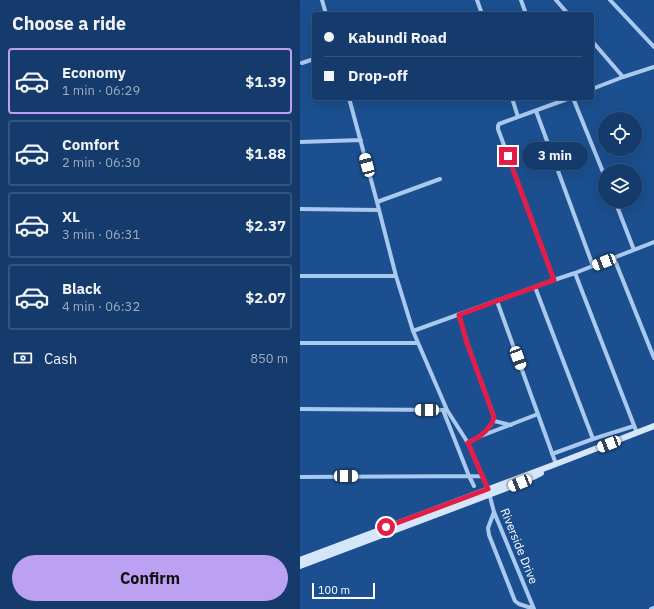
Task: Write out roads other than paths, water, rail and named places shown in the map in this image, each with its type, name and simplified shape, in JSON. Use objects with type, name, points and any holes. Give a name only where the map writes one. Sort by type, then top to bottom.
[{"type":"street","points":[[322,0],[325,12]]},
{"type":"street","points":[[477,0],[481,12]]},
{"type":"street","points":[[521,0],[525,12]]},
{"type":"street","points":[[556,0],[566,12]]},
{"type":"street","points":[[610,0],[654,48]]},
{"type":"street","points":[[594,43],[623,77]]},
{"type":"street","points":[[302,63],[312,60]]},
{"type":"street","points":[[594,88],[654,67]]},
{"type":"street","points":[[350,100],[396,276],[413,331],[474,486]]},
{"type":"street","points":[[513,100],[518,117]]},
{"type":"street","points":[[554,280],[498,126],[499,124],[536,111],[557,100]]},
{"type":"street","points":[[572,100],[599,164]]},
{"type":"street","points":[[536,111],[593,266]]},
{"type":"street","points":[[300,142],[361,140]]},
{"type":"street","points":[[377,202],[440,179]]},
{"type":"street","points":[[618,208],[634,250]]},
{"type":"street","points":[[300,209],[379,210]]},
{"type":"street","points":[[413,331],[654,243]]},
{"type":"street","points":[[614,258],[654,358]]},
{"type":"street","points":[[574,273],[637,433]]},
{"type":"street","points":[[300,276],[396,276]]},
{"type":"street","points":[[535,287],[593,439]]},
{"type":"street","points":[[497,301],[556,464]]},
{"type":"street","points":[[459,315],[467,343],[494,420]]},
{"type":"street","points":[[300,343],[418,343]]},
{"type":"street","points":[[300,410],[445,410]]},
{"type":"street","name":"Riverside Drive","points":[[445,410],[468,443],[489,492],[494,512],[534,609]]},
{"type":"street","points":[[468,443],[479,437],[538,414]]},
{"type":"street","points":[[494,420],[511,425]]},
{"type":"street","points":[[479,437],[494,420]]},
{"type":"street","points":[[552,454],[634,426]]},
{"type":"street","points":[[300,560],[343,546],[489,492],[654,426]]},
{"type":"street","points":[[300,477],[482,476]]},
{"type":"street","points":[[494,512],[488,528],[489,535],[515,601],[519,604],[534,609]]},
{"type":"street","points":[[300,566],[343,546]]}]
